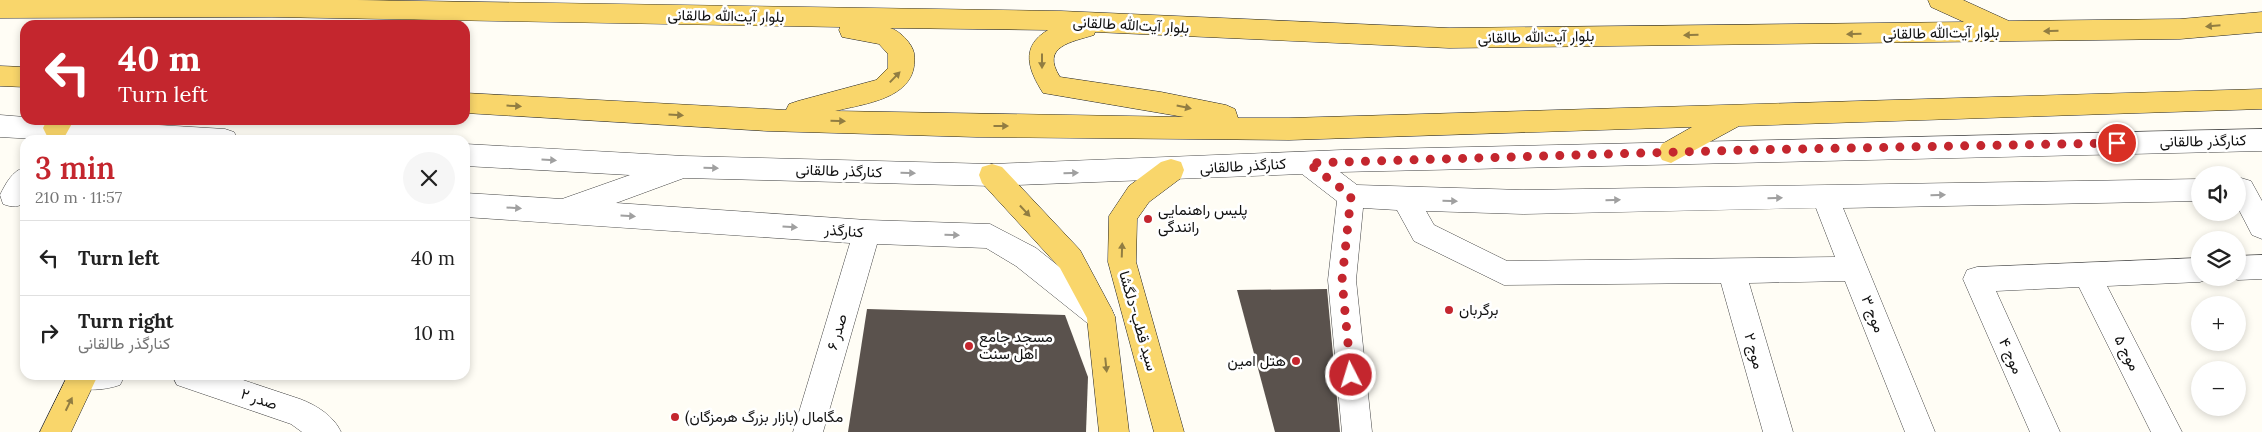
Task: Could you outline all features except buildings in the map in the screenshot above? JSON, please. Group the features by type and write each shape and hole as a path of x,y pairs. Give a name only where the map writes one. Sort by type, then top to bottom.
{"main road":[{"path":"248,0 272,8"},
{"path":"1900,33 1934,0"},
{"path":"1940,0 2008,32"},
{"name":"بلوار آیت‌الله طالقانی","path":"0,9 272,8 1061,21 1449,38 2180,29 2262,22"},
{"path":"767,120 884,88 901,72 901,51 886,36 782,16"},
{"path":"1107,24 1072,29 1055,36 1043,47 1040,63 1044,76 1052,86 1161,102 1289,129"},
{"path":"0,76 20,77"},
{"path":"470,103 767,120 976,126 1289,129 2262,100"},
{"path":"1671,152 1731,117"},
{"name":"سید قطب-دلگشا","path":"1169,432 1122,262 1123,216 1139,194 1172,170"},
{"path":"992,175 1070,258 1101,317 1114,432"},
{"path":"55,432 89,380"}],"street":[{"path":"0,126 148,135"},
{"name":"کنارگذر طالقانی","path":"470,155 684,167 992,175 1671,152 2262,140"},
{"path":"1308,163 1351,196 1405,199 1523,202 2191,190"},
{"name":"کنارگذر","path":"562,211 684,167"},
{"path":"2247,189 2262,228"},
{"path":"1351,196 1342,280 1356,432"},
{"name":"موج ۳","path":"1825,197 1920,432"},
{"path":"1405,199 1424,234 1504,273 1854,269"},
{"name":"کنارگذر","path":"470,205 867,232 990,236 1026,257 1101,317"},
{"name":"صدر ۶","path":"808,432 867,232"},
{"path":"2246,268 2262,267"},
{"name":"موج ۲","path":"1730,270 1778,432"},
{"path":"2087,275 2191,270"},
{"name":"موج ۴","path":"2045,432 1977,280 2087,275"},
{"name":"موج ۵","path":"2087,275 2167,432"},
{"name":"صدر ۲","path":"202,380 300,413 326,432"}],"place":[{"name":"پلیس راهنمایی رانندگی","path":"1148,219"},
{"name":"برگربان","path":"1449,310"},
{"name":"مسجد جامع اهل سنت","path":"969,346"},
{"name":"هتل امین","path":"1296,361"},
{"name":"مگامال (بازار بزرگ هرمزگان)","path":"675,417"}],"route":[{"path":"1351,375 1342,280 1351,196 1308,163 1746,150 2117,143"}]}
